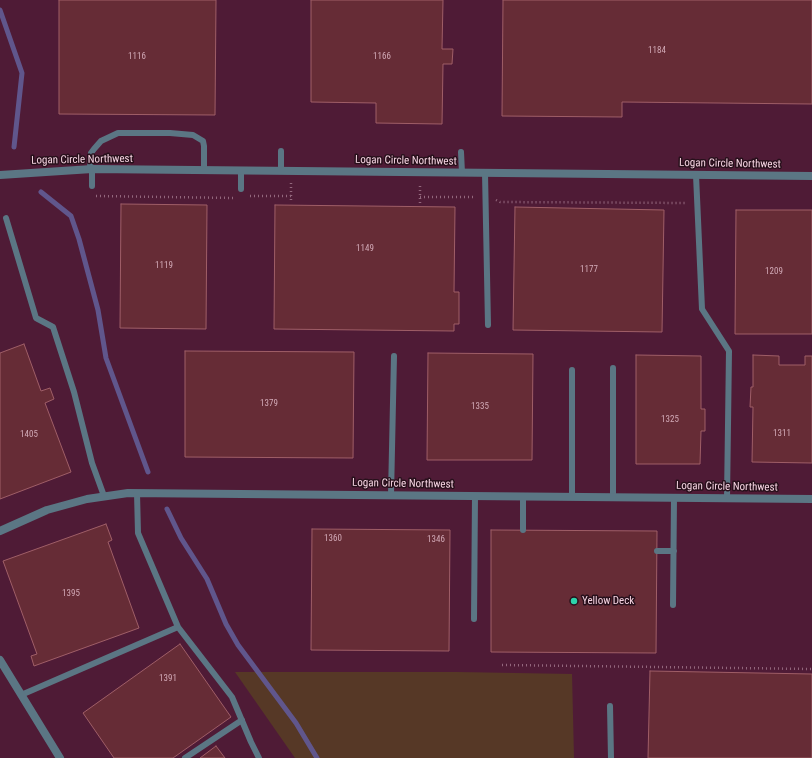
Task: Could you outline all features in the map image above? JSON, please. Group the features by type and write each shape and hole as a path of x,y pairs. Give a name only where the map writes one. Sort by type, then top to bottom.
{"street":[{"name":"Logan Circle Northwest","path":"0,174 91,169 812,176"},
{"name":"Logan Circle Northwest","path":"0,531 47,510 87,499 137,493 812,499"},
{"path":"0,660 60,758"}],"lane":[{"path":"92,186 91,153 101,141 118,133 170,133 193,135 203,142 204,170"},
{"path":"281,151 281,171"},
{"path":"461,152 462,173"},
{"path":"241,171 241,189"},
{"path":"485,173 488,325"},
{"path":"696,175 702,310 729,351 728,498"},
{"path":"6,218 36,318 53,327 74,392 92,463 104,496"},
{"path":"391,495 394,356"},
{"path":"613,368 613,497"},
{"path":"572,370 572,497"},
{"path":"137,493 138,533 178,627 232,697 250,742 259,758"},
{"path":"474,619 475,496"},
{"path":"523,496 523,530"},
{"path":"673,605 674,498"},
{"path":"657,551 674,551"},
{"path":"21,695 178,627"},
{"path":"610,706 611,758"},
{"path":"185,758 242,720"}],"path":[{"path":"291,182 291,201"},
{"path":"420,183 420,203"},
{"path":"92,196 241,198"},
{"path":"248,196 291,196"},
{"path":"420,198 486,198"},
{"path":"500,202 697,203"},
{"path":"502,665 812,669"}],"shaded area":[{"path":"235,672 457,672 572,674 574,758 295,758"}],"building":[{"path":"59,0 216,0 215,115 59,114"},
{"path":"311,0 443,0 442,49 453,49 452,64 443,64 442,124 376,123 376,103 311,102"},
{"path":"503,0 812,0 812,104 622,102 622,117 502,116"},
{"path":"121,204 207,205 206,329 120,328"},
{"path":"275,205 455,207 454,292 459,292 459,324 454,324 454,331 274,329"},
{"path":"515,207 664,210 662,332 513,330"},
{"path":"736,210 812,210 812,334 735,334"},
{"path":"24,344 41,391 50,388 54,399 45,403 71,472 0,499 0,353"},
{"path":"185,351 354,352 353,458 185,457"},
{"path":"428,353 533,354 532,460 427,460"},
{"path":"636,355 701,356 701,409 705,409 705,431 701,431 700,464 636,464"},
{"path":"753,355 779,356 779,365 805,365 805,356 812,356 812,463 752,462 753,407 750,407 751,387 753,387"},
{"path":"106,524 112,540 108,542 139,628 34,666 31,656 37,654 3,561"},
{"path":"312,529 450,530 449,651 311,650"},
{"name":"Yellow Deck","path":"491,530 657,531 656,653 491,652"},
{"path":"180,644 231,717 173,758 114,758 83,713"},
{"path":"650,671 812,674 812,758 648,758"},
{"path":"216,746 225,758 200,758"}],"waterway":[{"path":"0,10 22,73 14,147"},
{"path":"41,192 71,216 79,239 98,310 106,358 148,472"},
{"path":"167,509 181,538 207,579 226,624 238,645 296,723 317,758"}],"place":[{"name":"Yellow Deck","path":"574,601"}]}
